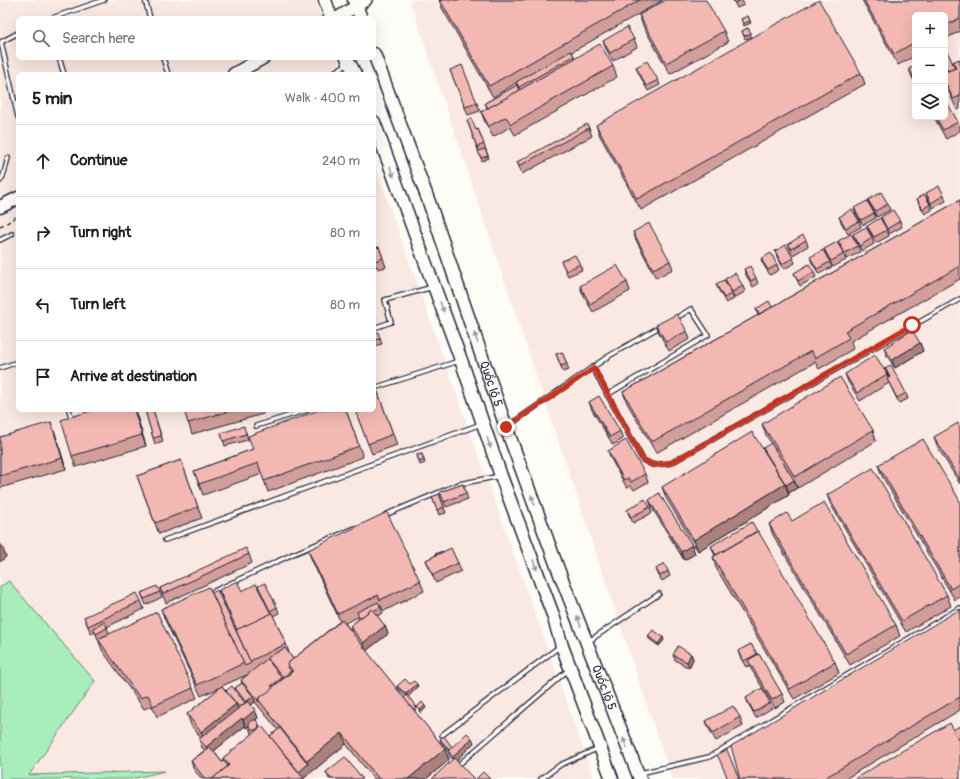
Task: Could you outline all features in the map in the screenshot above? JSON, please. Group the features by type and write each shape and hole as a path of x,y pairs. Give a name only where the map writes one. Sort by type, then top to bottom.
{"main road":[{"path":"325,0 330,16"},
{"path":"340,16 359,2 361,16"},
{"name":"Quốc lộ 5","path":"376,59 429,202 506,427 586,643 639,776"},
{"path":"238,72 259,60"},
{"name":"Quốc lộ 5","path":"376,128 461,360 501,476 553,615 562,646 612,779"},
{"path":"0,207 16,199"}],"lane":[{"path":"58,16 104,0"},
{"path":"145,0 149,16"},
{"path":"16,35 1,42 16,108"},
{"path":"60,60 63,72"},
{"path":"164,60 167,72"},
{"path":"335,72 351,65"},
{"path":"0,181 3,179 4,176 2,171 8,158"},
{"path":"0,240 12,234"},
{"path":"376,327 391,322 385,300 434,287"},
{"path":"594,368 643,460 652,465 671,463 960,299"},
{"path":"607,394 708,335 691,309 671,321"},
{"path":"506,427 594,368 609,356 664,325"},
{"path":"376,387 461,360"},
{"path":"0,368 16,363"},
{"path":"70,412 72,420 79,418"},
{"path":"256,426 301,412"},
{"path":"165,540 482,423"},
{"path":"380,517 459,484 501,476"},
{"path":"202,597 293,554 358,526"},
{"path":"586,643 659,594"},
{"path":"639,776 709,757 960,608"},
{"path":"442,735 562,646"},
{"path":"453,770 571,667"},
{"path":"541,779 560,766 600,748"}],"path":[{"path":"0,226 16,216"}],"shaded area":[{"path":"0,0 316,0 321,16 16,16 16,60 338,60 341,72 16,72 16,412 376,412 376,169 594,779 0,779"},
{"path":"410,0 960,0 960,779 672,779"}],"green space":[{"path":"9,581 95,681 29,775 165,771 131,779 0,779 0,587"}],"building":[{"path":"440,0 640,0 489,86"},
{"path":"666,0 706,0 724,31 666,63 639,15"},
{"path":"734,0 741,0 735,3"},
{"path":"819,0 861,73 637,199 596,125"},
{"path":"864,0 960,0 960,18 948,24 948,12 912,12 912,44 894,54"},
{"path":"748,16 750,21 743,24 741,19"},
{"path":"627,27 634,39 610,53 603,41"},
{"path":"748,28 751,34 744,36 742,31"},
{"path":"600,44 613,66 511,124 506,117 489,126 481,112"},
{"path":"571,51 574,56 519,87 516,82"},
{"path":"948,53 955,68 948,71"},
{"path":"960,59 960,96 953,99 948,88 948,71 956,68 953,62"},
{"path":"647,61 658,80 646,86 636,67"},
{"path":"462,65 477,103 465,107 450,70"},
{"path":"912,67 912,74 909,69"},
{"path":"517,85 520,90 488,108 485,103"},
{"path":"948,104 958,122 943,130 938,120 948,120"},
{"path":"471,118 476,130 478,129 484,144 477,147 467,120"},
{"path":"587,124 589,128 519,166 517,162"},
{"path":"485,149 488,156 481,158 478,151"},
{"path":"939,186 944,195 931,203 926,193"},
{"path":"881,192 888,204 875,211 868,200"},
{"path":"924,194 930,204 923,209 917,199"},
{"path":"960,200 960,266 845,331 849,338 815,358 811,351 652,442 623,392"},
{"path":"867,201 874,213 861,220 854,208"},
{"path":"852,209 859,221 846,228 839,217"},
{"path":"893,210 900,221 887,229 881,217"},
{"path":"880,218 887,230 874,237 867,226"},
{"path":"649,223 670,261 653,269 633,232"},
{"path":"866,227 872,238 860,246 853,234"},
{"path":"851,234 858,246 845,253 838,241"},
{"path":"803,235 806,240 791,249 788,244"},
{"path":"837,242 844,254 831,261 824,249"},
{"path":"786,245 793,258 782,264 775,251"},
{"path":"379,247 383,258 376,261 376,248"},
{"path":"823,250 830,262 817,269 810,257"},
{"path":"771,253 777,265 768,270 761,259"},
{"path":"575,255 580,264 566,271 561,261"},
{"path":"809,264 814,272 798,281 794,273"},
{"path":"617,265 627,282 590,304 580,286"},
{"path":"750,266 756,278 751,281 744,269"},
{"path":"735,273 743,286 732,292 725,279"},
{"path":"724,280 732,293 724,298 716,284"},
{"path":"769,301 772,307 759,314 756,309"},
{"path":"677,314 687,331 666,342 656,325"},
{"path":"912,330 920,343 892,360 884,348"},
{"path":"376,332 378,332 380,339 376,340"},
{"path":"562,352 567,364 561,366 556,354"},
{"path":"875,355 887,374 857,393 845,374"},
{"path":"891,365 906,393 897,398 887,379 890,377 885,368"},
{"path":"840,377 873,430 795,477 762,424"},
{"path":"376,390 393,434 368,444 356,412 376,412"},
{"path":"599,396 620,431 610,437 589,402"},
{"path":"87,412 135,412 142,435 72,456 61,420"},
{"path":"146,412 154,412 161,436 153,438"},
{"path":"185,412 226,412 188,423"},
{"path":"314,412 347,412 359,446 264,481 258,463 199,484 194,471 253,449 248,436"},
{"path":"51,422 62,458 0,476 0,437"},
{"path":"958,423 960,427 960,480 934,437"},
{"path":"244,426 246,434 223,441 221,433"},
{"path":"752,432 785,484 694,540 662,487"},
{"path":"923,439 960,501 960,583 951,589 878,465"},
{"path":"626,440 645,474 631,482 628,478 624,480 608,451"},
{"path":"771,443 794,480 786,485 763,448"},
{"path":"422,454 424,460 419,462 417,455"},
{"path":"181,460 198,507 155,523 137,476"},
{"path":"873,468 947,595 902,621 827,495"},
{"path":"463,484 466,493 444,502 440,492"},
{"path":"659,493 692,545 681,552 649,500"},
{"path":"439,494 444,507 437,510 432,497"},
{"path":"645,499 650,507 631,517 627,510"},
{"path":"824,502 896,625 846,654 769,524 787,513 792,521"},
{"path":"387,512 420,581 380,600 378,595 338,614 308,550"},
{"path":"752,522 757,531 716,555 711,546"},
{"path":"758,531 835,662 790,689 713,557"},
{"path":"246,548 249,554 163,594 160,588"},
{"path":"451,548 458,563 433,575 426,560"},
{"path":"664,563 668,571 660,576 656,569"},
{"path":"237,581 242,591 256,584 271,614 237,630 219,590"},
{"path":"265,583 277,607 270,611 258,586"},
{"path":"157,586 160,592 144,599 141,593"},
{"path":"209,587 244,663 197,685 161,609"},
{"path":"217,590 251,663 245,666 212,593"},
{"path":"137,593 141,601 88,626 84,617"},
{"path":"378,602 381,607 373,611 372,609 363,616 359,617 357,612"},
{"path":"372,609 385,626 363,643 350,626"},
{"path":"960,609 960,697 823,779 740,779 731,746"},
{"path":"157,612 193,688 153,706 148,695 140,698 98,639"},
{"path":"272,613 286,644 250,661 236,630"},
{"path":"342,620 445,749 408,779 379,779 342,733 307,761 258,699 293,671 287,664"},
{"path":"105,622 107,628 96,634 93,628"},
{"path":"653,630 663,637 658,644 648,636"},
{"path":"751,644 757,654 744,661 738,651"},
{"path":"678,646 691,654 687,662 673,655"},
{"path":"285,648 293,659 287,664 291,671 283,677 267,658"},
{"path":"759,654 782,694 772,700 748,660"},
{"path":"267,659 282,678 271,686 273,688 258,699 259,702 241,680"},
{"path":"405,679 410,684 414,681 417,684 406,694 397,686"},
{"path":"242,683 253,696 246,702 235,688"},
{"path":"222,686 236,704 201,732 187,714"},
{"path":"232,686 245,703 239,707 226,691"},
{"path":"762,688 770,703 754,712 746,698"},
{"path":"407,695 416,706 413,709 404,698"},
{"path":"248,701 255,710 243,720 242,718 206,747 199,739"},
{"path":"422,702 425,706 420,710 417,707"},
{"path":"733,706 740,717 713,733 706,721"},
{"path":"252,720 256,720 258,721 258,729 252,730 249,727 249,723"},
{"path":"950,723 960,741 960,779 854,779"},
{"path":"262,726 304,779 212,779 229,765 223,758"},
{"path":"960,726 960,741 953,730"},
{"path":"280,728 308,764 299,772 270,736"},
{"path":"467,733 472,738 453,757 448,751"},
{"path":"444,736 452,747 449,750 440,739"},
{"path":"210,747 222,762 224,761 228,766 212,779 205,779 191,761"},
{"path":"727,750 739,779 728,779 717,754"},
{"path":"345,757 362,778 361,779 331,779 326,772"},
{"path":"454,758 474,779 432,779"},
{"path":"483,772 490,779 476,779"}],"route":[{"path":"506,427 594,368 643,460 652,465 671,463 912,325"}]}
